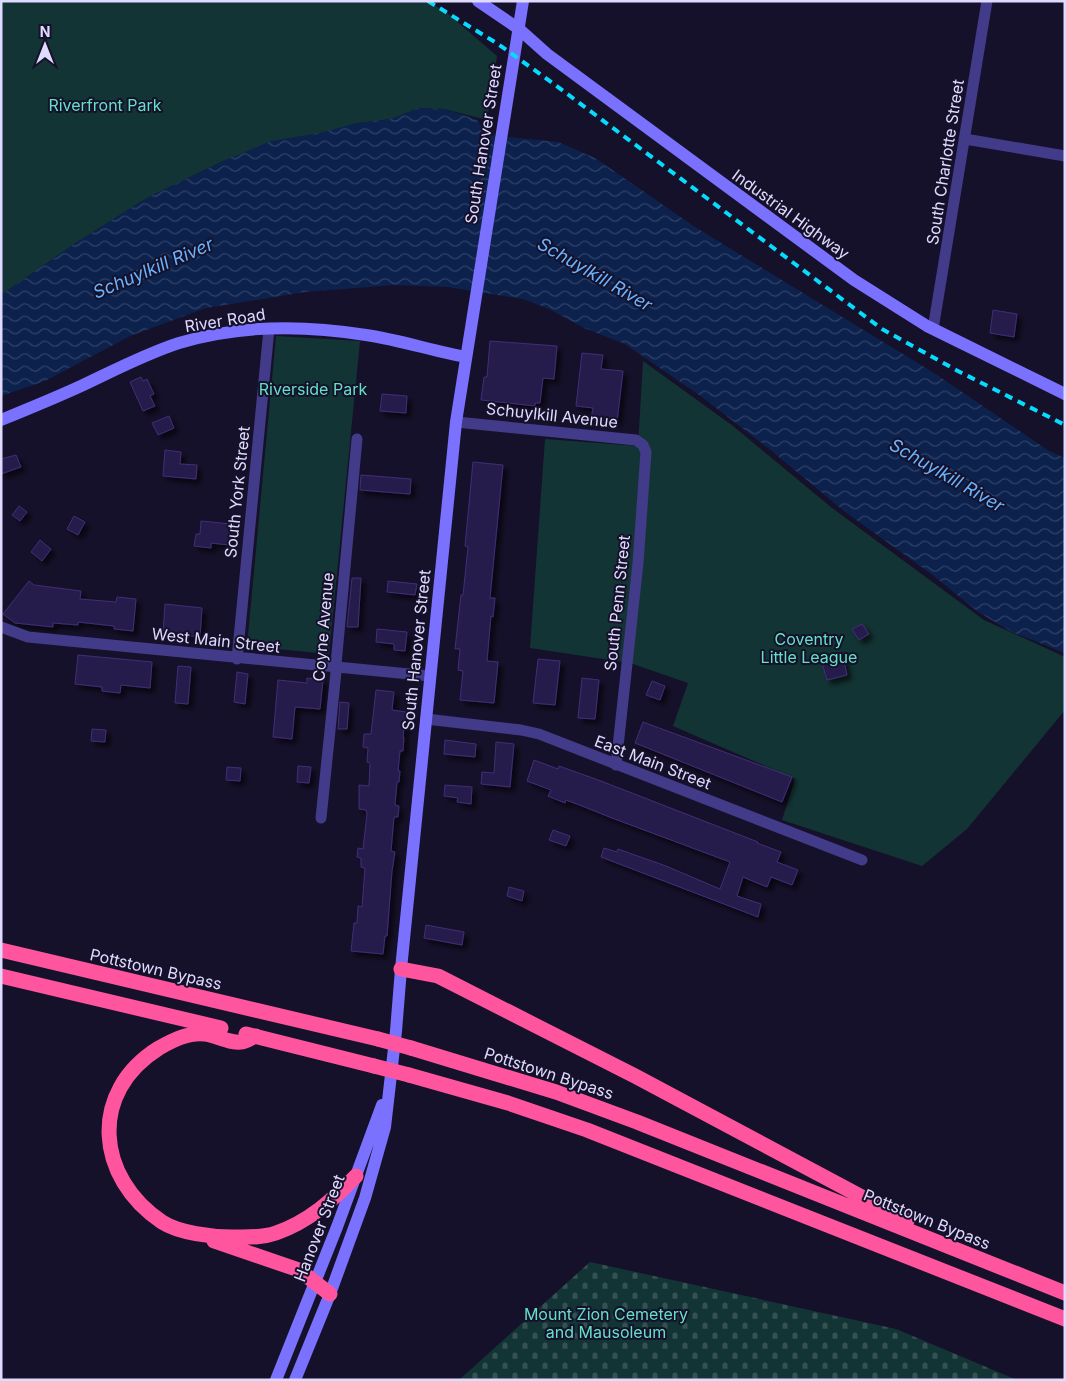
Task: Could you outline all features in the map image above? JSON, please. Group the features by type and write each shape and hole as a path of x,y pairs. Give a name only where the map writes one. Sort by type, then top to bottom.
{"highway":[{"name":"Pottstown Bypass","path":"1,950 378,1039 565,1095 1065,1293"},
{"path":"401,969 438,976 626,1072 917,1226 935,1241"},
{"path":"1,976 256,1036 409,1075 508,1103 587,1130 1065,1319"},
{"path":"256,1036 240,1042 206,1034 187,1035 144,1058 124,1082 114,1100 110,1120 109,1142 117,1172 138,1202 173,1228 299,1270 330,1294"},
{"path":"173,1228 216,1237 254,1237 271,1234 286,1229 308,1217 329,1202 356,1176"}],"main road":[{"name":"Industrial Highway","path":"478,1 519,29 547,54 846,274 933,329 1065,394"},
{"name":"South Hanover Street","path":"401,969 456,422 523,1"},
{"name":"River Road","path":"1,420 55,398 144,356 207,336 240,331 269,328 329,330 367,335 466,357"},
{"name":"Hanover Street","path":"295,1380 330,1294 365,1198 385,1127 401,969"},
{"name":"Hanover Street","path":"276,1380 389,1086"}],"street":[{"name":"South Charlotte Street","path":"933,329 987,1"},
{"path":"965,138 1065,156"},
{"name":"South York Street","path":"237,658 269,328"},
{"name":"Schuylkill Avenue","path":"456,422 636,440 643,445"},
{"name":"Coyne Avenue","path":"321,818 357,438"},
{"name":"South Penn Street","path":"616,765 638,563 646,452 643,445"},
{"name":"West Main Street","path":"1,627 28,637 430,676"},
{"name":"East Main Street","path":"426,719 521,730 539,734 862,860"}],"green space":[{"name":"Riverfront Park","path":"1,1 427,1 446,12 497,56 487,120 444,109 418,108 392,119 358,123 223,161 147,198 74,244 1,295"},
{"name":"Riverside Park","path":"276,336 360,341 329,654 247,646"},
{"name":"Coventry Little League","path":"643,361 733,426 832,508 984,620 1065,657 1065,710 967,829 922,866 782,820 795,779 673,726 688,683 630,663 530,648 545,439 638,446"},
{"name":"Mount Zion Cemetery and Mausoleum","path":"590,1262 896,1329 1017,1380 459,1380"}],"water":[{"name":"Schuylkill River","path":"418,108 444,109 476,119 489,135 558,142 595,158 695,227 934,373 1049,451 1065,458 1065,653 1012,632 978,612 934,576 844,511 773,452 702,397 625,344 584,328 549,309 523,299 448,287 394,285 305,292 206,308 130,336 45,381 1,396 1,295 74,244 147,198 223,161 271,141 319,133 358,123 392,119"}],"building":[{"path":"993,310 1017,314 1014,337 990,333"},
{"path":"490,341 557,346 554,379 543,378 540,403 535,403 535,406 481,400 484,377 487,377"},
{"path":"582,353 603,355 601,369 623,371 617,422 591,419 593,408 576,406"},
{"path":"141,377 143,381 147,379 154,394 150,396 155,406 143,411 130,382"},
{"path":"382,394 407,396 406,413 380,411"},
{"path":"169,416 174,428 158,435 152,423"},
{"path":"165,450 181,452 180,464 197,465 196,479 163,476"},
{"path":"16,455 21,467 1,474 1,459"},
{"path":"473,462 503,465 490,598 495,598 493,617 491,616 487,661 498,662 494,703 460,700 463,671 458,670 460,649 455,649 468,547 465,546"},
{"path":"361,475 411,479 410,494 360,490"},
{"path":"19,506 27,512 20,521 12,515"},
{"path":"74,516 85,522 78,535 67,529"},
{"path":"201,521 231,524 229,545 211,543 211,548 194,546 196,534 200,534"},
{"path":"40,540 51,549 42,561 31,552"},
{"path":"352,578 361,578 358,627 347,627"},
{"path":"29,581 34,585 81,591 80,599 116,602 117,597 136,599 133,631 114,629 114,626 78,622 78,625 53,623 53,627 15,623 3,614"},
{"path":"388,581 417,584 415,595 387,592"},
{"path":"165,604 202,608 200,637 163,633"},
{"path":"862,624 869,634 859,640 852,629"},
{"path":"377,629 407,632 405,651 394,650 394,644 376,642"},
{"path":"78,655 152,662 150,688 121,685 120,693 102,691 102,687 75,684"},
{"path":"843,657 847,675 827,680 822,663"},
{"path":"538,659 560,661 555,705 533,703"},
{"path":"178,666 191,667 188,704 175,703"},
{"path":"237,672 248,674 245,704 234,702"},
{"path":"307,678 323,680 320,709 295,707 292,739 273,737 278,680 307,683"},
{"path":"582,678 599,680 595,719 578,718"},
{"path":"652,681 665,686 660,700 646,695"},
{"path":"376,690 394,692 392,710 406,712 403,751 400,751 398,771 400,771 395,805 399,806 398,817 394,817 391,851 395,852 387,936 385,936 383,954 351,951 354,923 357,923 358,906 362,907 365,868 361,867 361,858 357,857 358,848 363,849 367,814 366,810 359,809 359,785 369,786 370,763 367,762 368,748 363,747 364,734 371,734"},
{"path":"340,702 349,703 347,729 338,729"},
{"path":"643,722 792,777 782,802 635,743"},
{"path":"92,729 106,730 105,742 91,741"},
{"path":"445,740 476,744 475,757 444,754"},
{"path":"496,742 514,744 510,787 481,784 482,772 494,773"},
{"path":"534,760 558,769 559,766 601,781 781,852 777,862 798,870 792,885 771,877 767,887 743,877 737,896 761,904 758,917 601,857 604,848 617,852 618,849 666,866 720,889 730,862 566,800 565,803 548,796 551,790 527,781"},
{"path":"298,766 311,767 309,783 297,782"},
{"path":"227,767 241,768 240,781 226,780"},
{"path":"445,785 472,787 471,804 457,802 458,798 444,796"},
{"path":"553,830 570,836 566,846 549,840"},
{"path":"509,887 524,891 522,901 507,896"},
{"path":"426,925 464,932 462,945 424,938"}],"railway":[{"path":"428,1 498,44 554,84 882,329 956,370 1065,425"}]}
